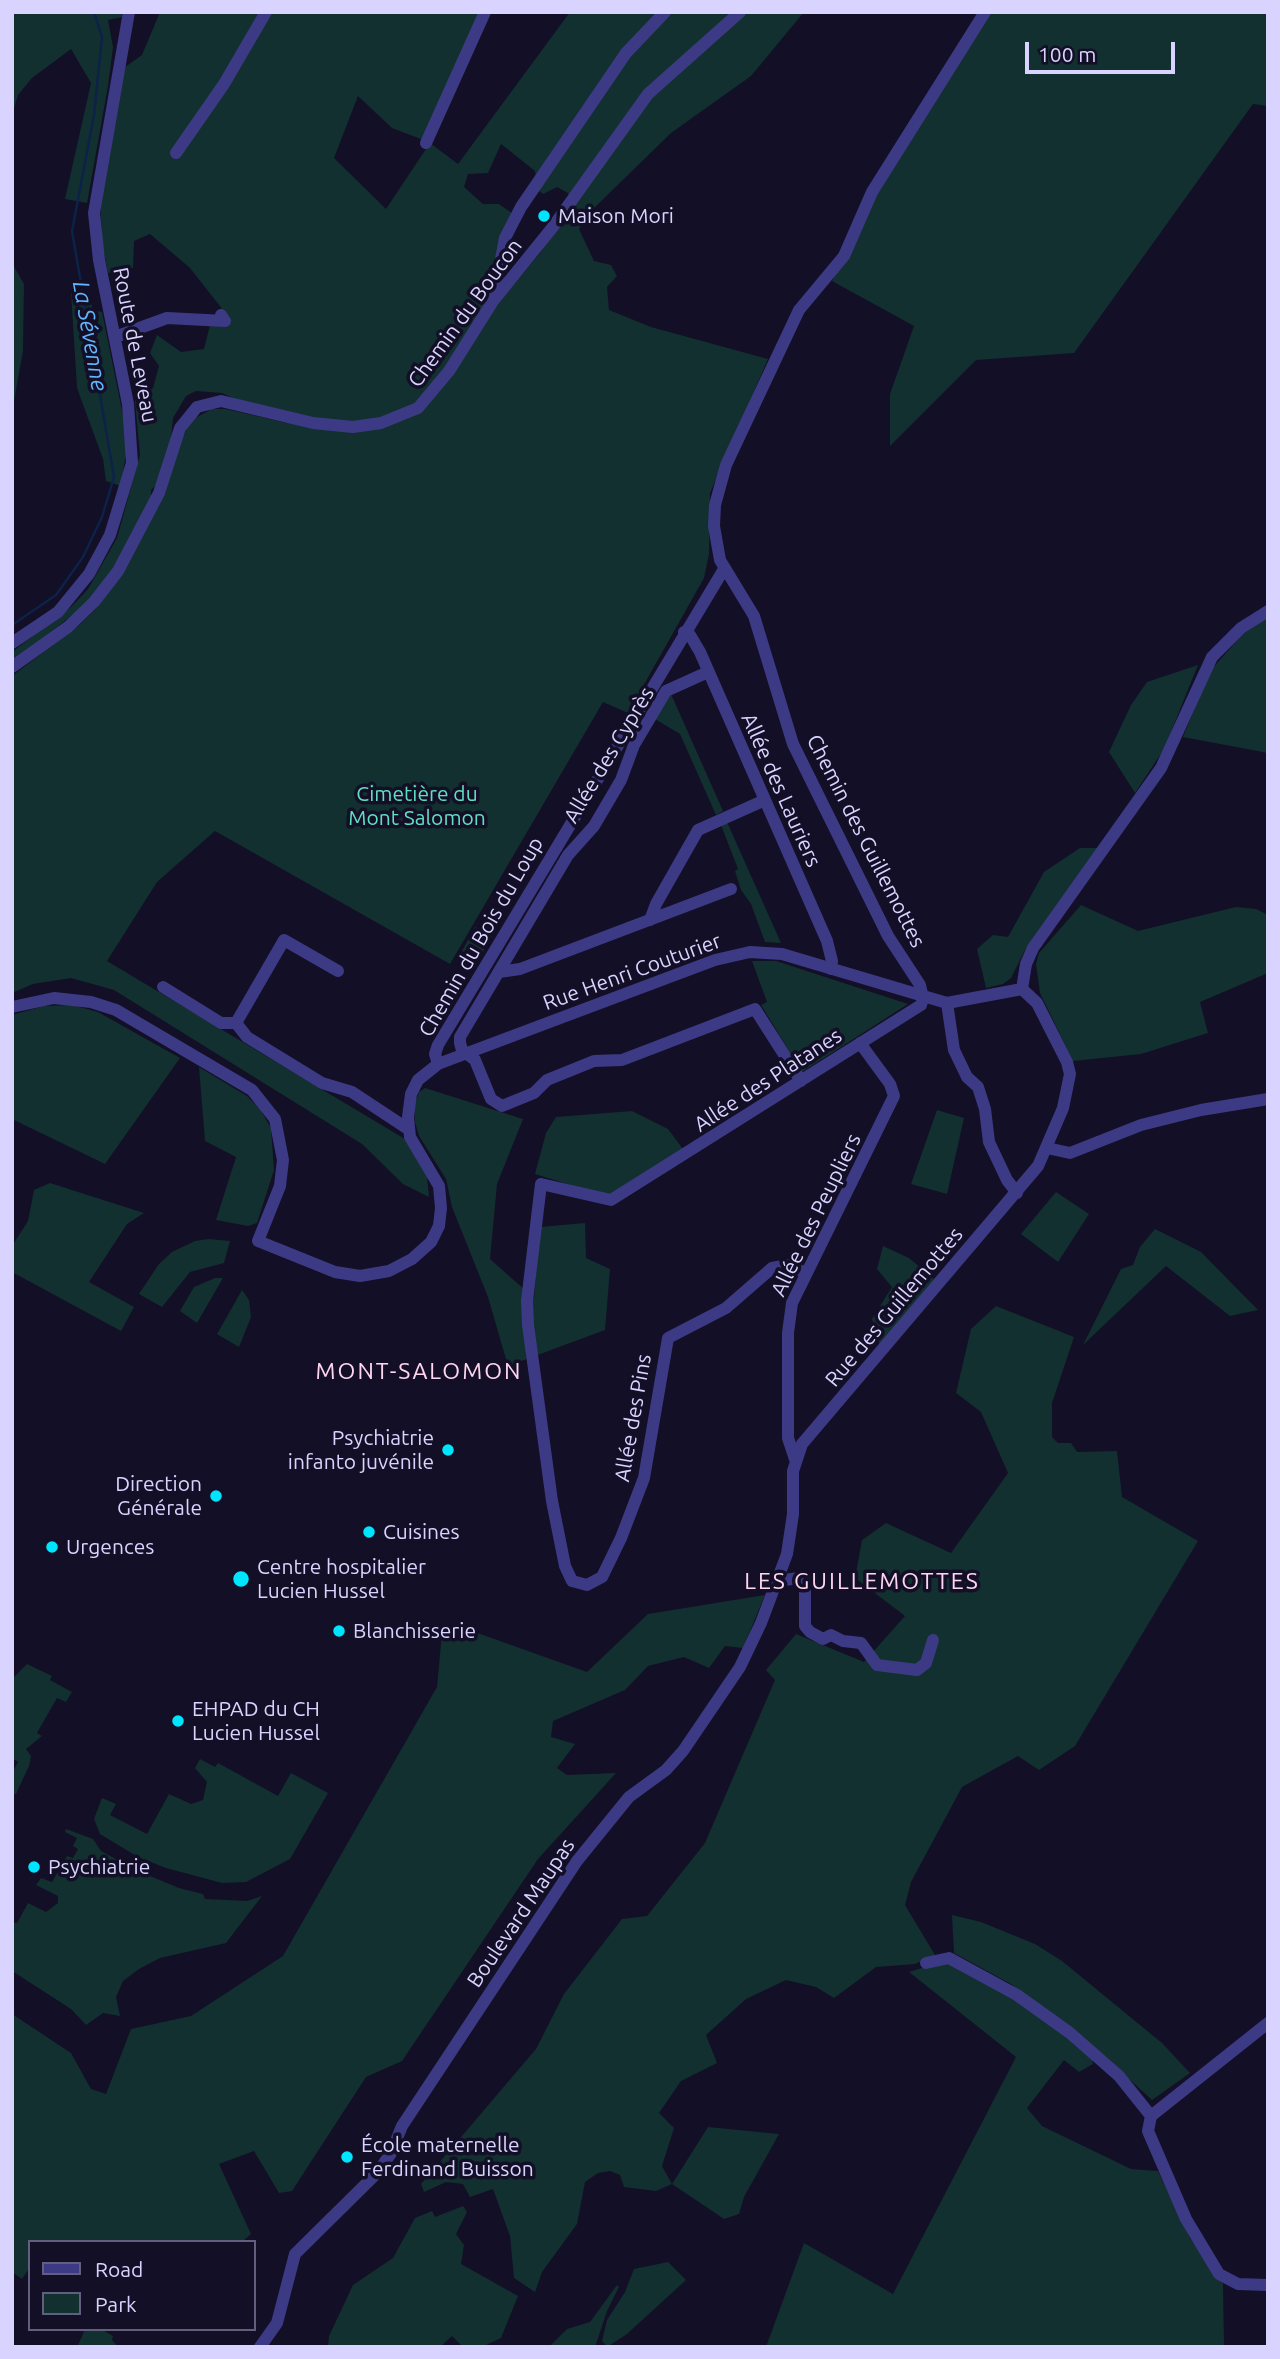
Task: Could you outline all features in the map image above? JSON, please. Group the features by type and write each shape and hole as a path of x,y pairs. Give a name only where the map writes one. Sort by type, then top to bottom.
{"street":[{"name":"Route de Leveau","path":"12,643 58,612 80,588 101,555 122,504 132,463 133,447 115,337 95,237 94,200 129,12"},
{"path":"176,152 224,84 266,12"},
{"path":"426,144 485,12"},
{"path":"493,302 505,238 521,207 626,53 665,12"},
{"name":"Chemin du Boucon","path":"12,667 68,627 94,602 118,571 159,493 180,428 197,407 221,401 313,423 353,427 402,417 429,397 493,302 541,242 648,93 740,12"},
{"name":"Chemin des Guillemottes","path":"923,998 920,985 888,936 793,744 754,616 724,569 716,547 715,505 726,466 772,362 805,301 844,256 872,192 985,12"},
{"path":"115,337 167,318 225,321 221,315"},
{"name":"Chemin du Bois du Loup","path":"408,1129 409,1104 415,1085 423,1073 438,1065 435,1054 438,1045 724,569"},
{"path":"923,998 947,1003 1002,990 1022,989 1033,948 1161,768 1212,657 1241,628 1268,611"},
{"name":"Allée des Lauriers","path":"684,632 690,635 708,672 827,941 831,969"},
{"name":"Allée des Cyprès","path":"467,1054 462,1050 460,1037 568,855 594,825 621,780 634,745 666,691 708,672"},
{"path":"650,920 656,904 698,830 765,800"},
{"path":"499,972 520,969 731,889"},
{"path":"236,1023 284,940 338,971"},
{"name":"Rue Henri Couturier","path":"438,1065 732,954 765,951 923,998"},
{"path":"163,987 221,1023 236,1023"},
{"name":"Rue des Guillemottes","path":"795,1459 817,1426 1038,1167 1063,1108 1070,1074 1067,1062 1037,1003 1022,989"},
{"path":"12,1007 36,1000 71,998 116,1010 230,1074 261,1097 275,1119 284,1160 280,1186 258,1241 297,1259 350,1275 389,1271 412,1259 436,1235 442,1208 436,1179 408,1129 352,1092 322,1083 258,1044 247,1037 236,1023"},
{"name":"Allée des Platanes","path":"534,1368 527,1301 541,1184 611,1200 921,1005 923,998"},
{"path":"947,1003 954,1050 967,1077 978,1087 985,1109 989,1142 1007,1180 1017,1193"},
{"path":"467,1054 475,1060 491,1100 502,1106 534,1093 547,1080 594,1061 622,1060 755,1009 802,1081"},
{"name":"Allée des Peupliers","path":"795,1459 788,1438 789,1321 792,1303 892,1105 894,1096 890,1084 860,1043"},
{"path":"1047,1148 1070,1153 1141,1125 1201,1110 1268,1099"},
{"name":"Allée des Pins","path":"534,1368 552,1501 565,1566 572,1581 587,1585 602,1577 609,1567 640,1489 668,1338 726,1308 772,1268 788,1265 806,1273"},
{"path":"795,1459 790,1537 778,1581 805,1577 805,1626 823,1639 831,1635 843,1642 861,1643 877,1665 917,1670 926,1663 933,1640"},
{"name":"Boulevard Maupas","path":"260,2347 277,2323 295,2255 355,2197 391,2153 402,2126 577,1861 629,1797 666,1770 683,1751 740,1667 778,1581"},
{"path":"926,1964 949,1958 1017,1995 1070,2033 1119,2076 1149,2119 1148,2131 1154,2150 1186,2219 1219,2274 1238,2284 1268,2285"},
{"path":"1149,2119 1268,2023"}],"green space":[{"path":"12,12 123,12 122,17 108,20 113,47 87,203 65,199 91,83 71,49 32,78 18,95 12,115"},
{"name":"Cimetière du Mont Salomon","path":"160,12 475,12 481,15 426,141 392,128 358,96 334,158 386,209 430,143 458,164 570,12 804,12 751,76 671,133 591,211 579,229 594,261 611,265 617,276 607,287 609,310 651,327 768,359 710,493 709,554 704,578 628,713 603,702 450,964 215,831 157,882 107,961 405,1139 427,1177 429,1197 403,1184 362,1144 114,990 71,978 33,984 12,993 12,676 96,609 120,575 188,426 195,418 212,409 226,409 287,423 222,393 196,391 186,396 173,418 170,448 159,482 151,490 151,498 120,561 92,599 12,663 12,652 71,607 88,589 117,538 140,455 135,401 153,388 159,366 150,353 157,335 181,352 204,349 210,325 227,327 230,319 190,268 150,234 134,241 133,268 108,273 102,243 100,192 125,67 142,55","holes":["501,144 535,171 538,190 543,194 557,187 568,193 573,203 540,253 514,284 491,284 513,214 499,204 483,204 464,187 468,174 488,173"]},
{"path":"990,12 1268,12 1268,106 1253,104 1074,353 976,360 890,446 890,394 914,326 832,281 858,237 876,191"},
{"path":"12,263 24,284 23,351 12,412"},
{"path":"88,291 93,310 102,312 128,440 121,486 106,481 103,459 77,388 71,292"},
{"path":"1268,614 1268,753 1183,737 1210,671 1241,636"},
{"path":"1198,665 1164,749 1135,793 1109,752 1131,705 1147,682"},
{"path":"671,694 723,811 716,815 680,734 655,719"},
{"path":"727,822 781,943 765,942 751,904 741,890 735,871 738,869 721,825"},
{"path":"1080,848 1099,848 1024,952 1011,978 1003,984 986,988 977,949 993,935 1008,937 1044,872"},
{"path":"1081,905 1138,931 1236,907 1256,909 1268,915 1268,973 1200,1002 1208,1033 1141,1054 1073,1061 1040,993 1036,964 1039,953"},
{"path":"475,927 492,936 478,960 462,951"},
{"path":"752,961 776,961 908,1004 802,1072 761,1005 767,1002"},
{"path":"72,1005 98,1012 180,1058 105,1164 12,1119 12,1015 44,1006"},
{"path":"199,1067 247,1096 260,1109 271,1128 274,1170 257,1223 248,1226 216,1220 236,1157 205,1141"},
{"path":"425,1088 523,1119 497,1184 490,1259 534,1298 540,1227 585,1223 586,1258 610,1269 605,1330 508,1366 488,1297 452,1207 446,1179 419,1136 414,1107 419,1092"},
{"path":"937,1110 964,1118 947,1194 911,1184"},
{"path":"632,1111 668,1129 683,1149 609,1197 535,1174 546,1133 556,1117"},
{"path":"50,1183 144,1213 127,1224 89,1282 134,1307 121,1331 12,1272 12,1246 28,1221 34,1190"},
{"path":"1056,1192 1089,1214 1058,1262 1021,1234"},
{"path":"1155,1229 1201,1252 1258,1310 1230,1316 1166,1266 1083,1345 1121,1269 1133,1265 1140,1247"},
{"path":"195,1241 230,1241 224,1263 190,1272 162,1307 139,1294 159,1264 172,1252"},
{"path":"883,1246 909,1258 934,1279 880,1346 872,1319 892,1287 877,1269"},
{"path":"215,1278 223,1278 197,1323 180,1311 194,1287"},
{"path":"242,1290 249,1300 251,1317 239,1347 217,1334"},
{"path":"996,1306 1074,1337 1052,1403 1052,1437 1058,1443 1071,1443 1077,1452 1117,1451 1122,1497 1198,1541 1075,1746 1039,1770 1018,1756 962,1787 911,1882 905,1905 935,1955 915,1964 876,1967 834,1998 816,1987 786,1980 746,1999 706,2035 717,2063 681,2081 659,2113 674,2128 662,2166 672,2184 656,2191 624,2187 620,2175 610,2171 598,2173 585,2182 577,2224 542,2272 535,2292 514,2278 510,2236 493,2189 470,2197 463,2184 446,2182 424,2192 421,2184 536,2049 564,1994 622,1919 647,1916 705,1843 775,1680 766,1670 796,1634 864,1662 905,1616 855,1578 862,1540 886,1523 951,1553 1008,1473 981,1412 956,1393 971,1329"},
{"path":"765,1595 743,1648 725,1646 709,1668 684,1657 648,1666 625,1690 553,1721 551,1737 575,1744 557,1768 567,1775 616,1773 538,1859 402,2061 366,2077 292,2191 279,2193 254,2151 219,2164 251,2234 244,2240 28,2240 28,2270 22,2279 12,2272 12,2014 71,2053 91,2089 106,2094 131,2029 191,2016 283,1956 437,1687 442,1633 455,1625 587,1672 648,1614"},
{"path":"27,1664 52,1676 50,1680 72,1692 66,1702 57,1698 37,1733 42,1736 26,1749 31,1756 29,1766 16,1794 12,1794 12,1773 18,1762 12,1758 12,1679"},
{"path":"200,1759 215,1767 218,1763 278,1796 291,1773 328,1793 290,1859 246,1882 222,1883 166,1868 138,1857 100,1834 94,1819 102,1798 116,1804 110,1815 147,1834 169,1794 191,1804 203,1800 207,1782 195,1768"},
{"path":"66,1829 93,1839 101,1851 138,1871 179,1888 203,1894 205,1899 247,1901 262,1896 226,1943 160,1958 139,1969 123,1981 116,1997 120,2016 103,2013 86,2025 71,2009 12,1971 12,1922 17,1923 28,1903 46,1912 58,1903 58,1896 36,1885 41,1878 52,1882 67,1856 73,1858 78,1849 73,1846 77,1838 65,1832"},
{"path":"952,1915 981,1922 1035,1944 1062,1961 1162,2043 1190,2073 1152,2100 1117,2068 1011,1984 954,1953"},
{"path":"938,1963 948,1963 1005,1991 1091,2055 1093,2064 1079,2072 1064,2060 1027,2108 1042,2126 1131,2169 1158,2171 1190,2238 1223,2283 1224,2347 766,2347 804,2243 893,2294 1016,2057 909,1972"},
{"path":"708,2127 779,2134 744,2197 739,2214 724,2219 672,2184"},
{"path":"463,2206 467,2212 456,2234 464,2245 461,2264 518,2296 501,2338 482,2347 463,2347 452,2336 440,2347 328,2347 329,2336 353,2285 393,2258 415,2218 432,2211 435,2217"},
{"path":"668,2262 686,2280 627,2334 607,2347 602,2341 607,2320 625,2292 634,2269"},
{"path":"617,2285 619,2287 607,2311 595,2347 549,2347 567,2329 590,2322"},
{"path":"104,2331 113,2336 112,2340 118,2347 78,2345 84,2332"}],"waterway":[{"name":"La Sévenne","path":"12,625 56,595 83,557 102,517 114,477 72,231 94,115 102,37 94,12"}],"place":[{"name":"Maison Mori","path":"544,216"},
{"name":"Psychiatrie infanto juvénile","path":"448,1450"},
{"name":"Direction Générale","path":"216,1496"},
{"name":"Cuisines","path":"369,1532"},
{"name":"Urgences","path":"52,1547"},
{"name":"Centre hospitalier Lucien Hussel","path":"241,1579"},
{"name":"Blanchisserie","path":"339,1631"},
{"name":"EHPAD du CH Lucien Hussel","path":"178,1721"},
{"name":"Psychiatrie","path":"34,1867"},
{"name":"École maternelle Ferdinand Buisson","path":"347,2157"}],"district":[{"name":"MONT-SALOMON","path":"419,1371"},
{"name":"LES GUILLEMOTTES","path":"862,1581"}]}
